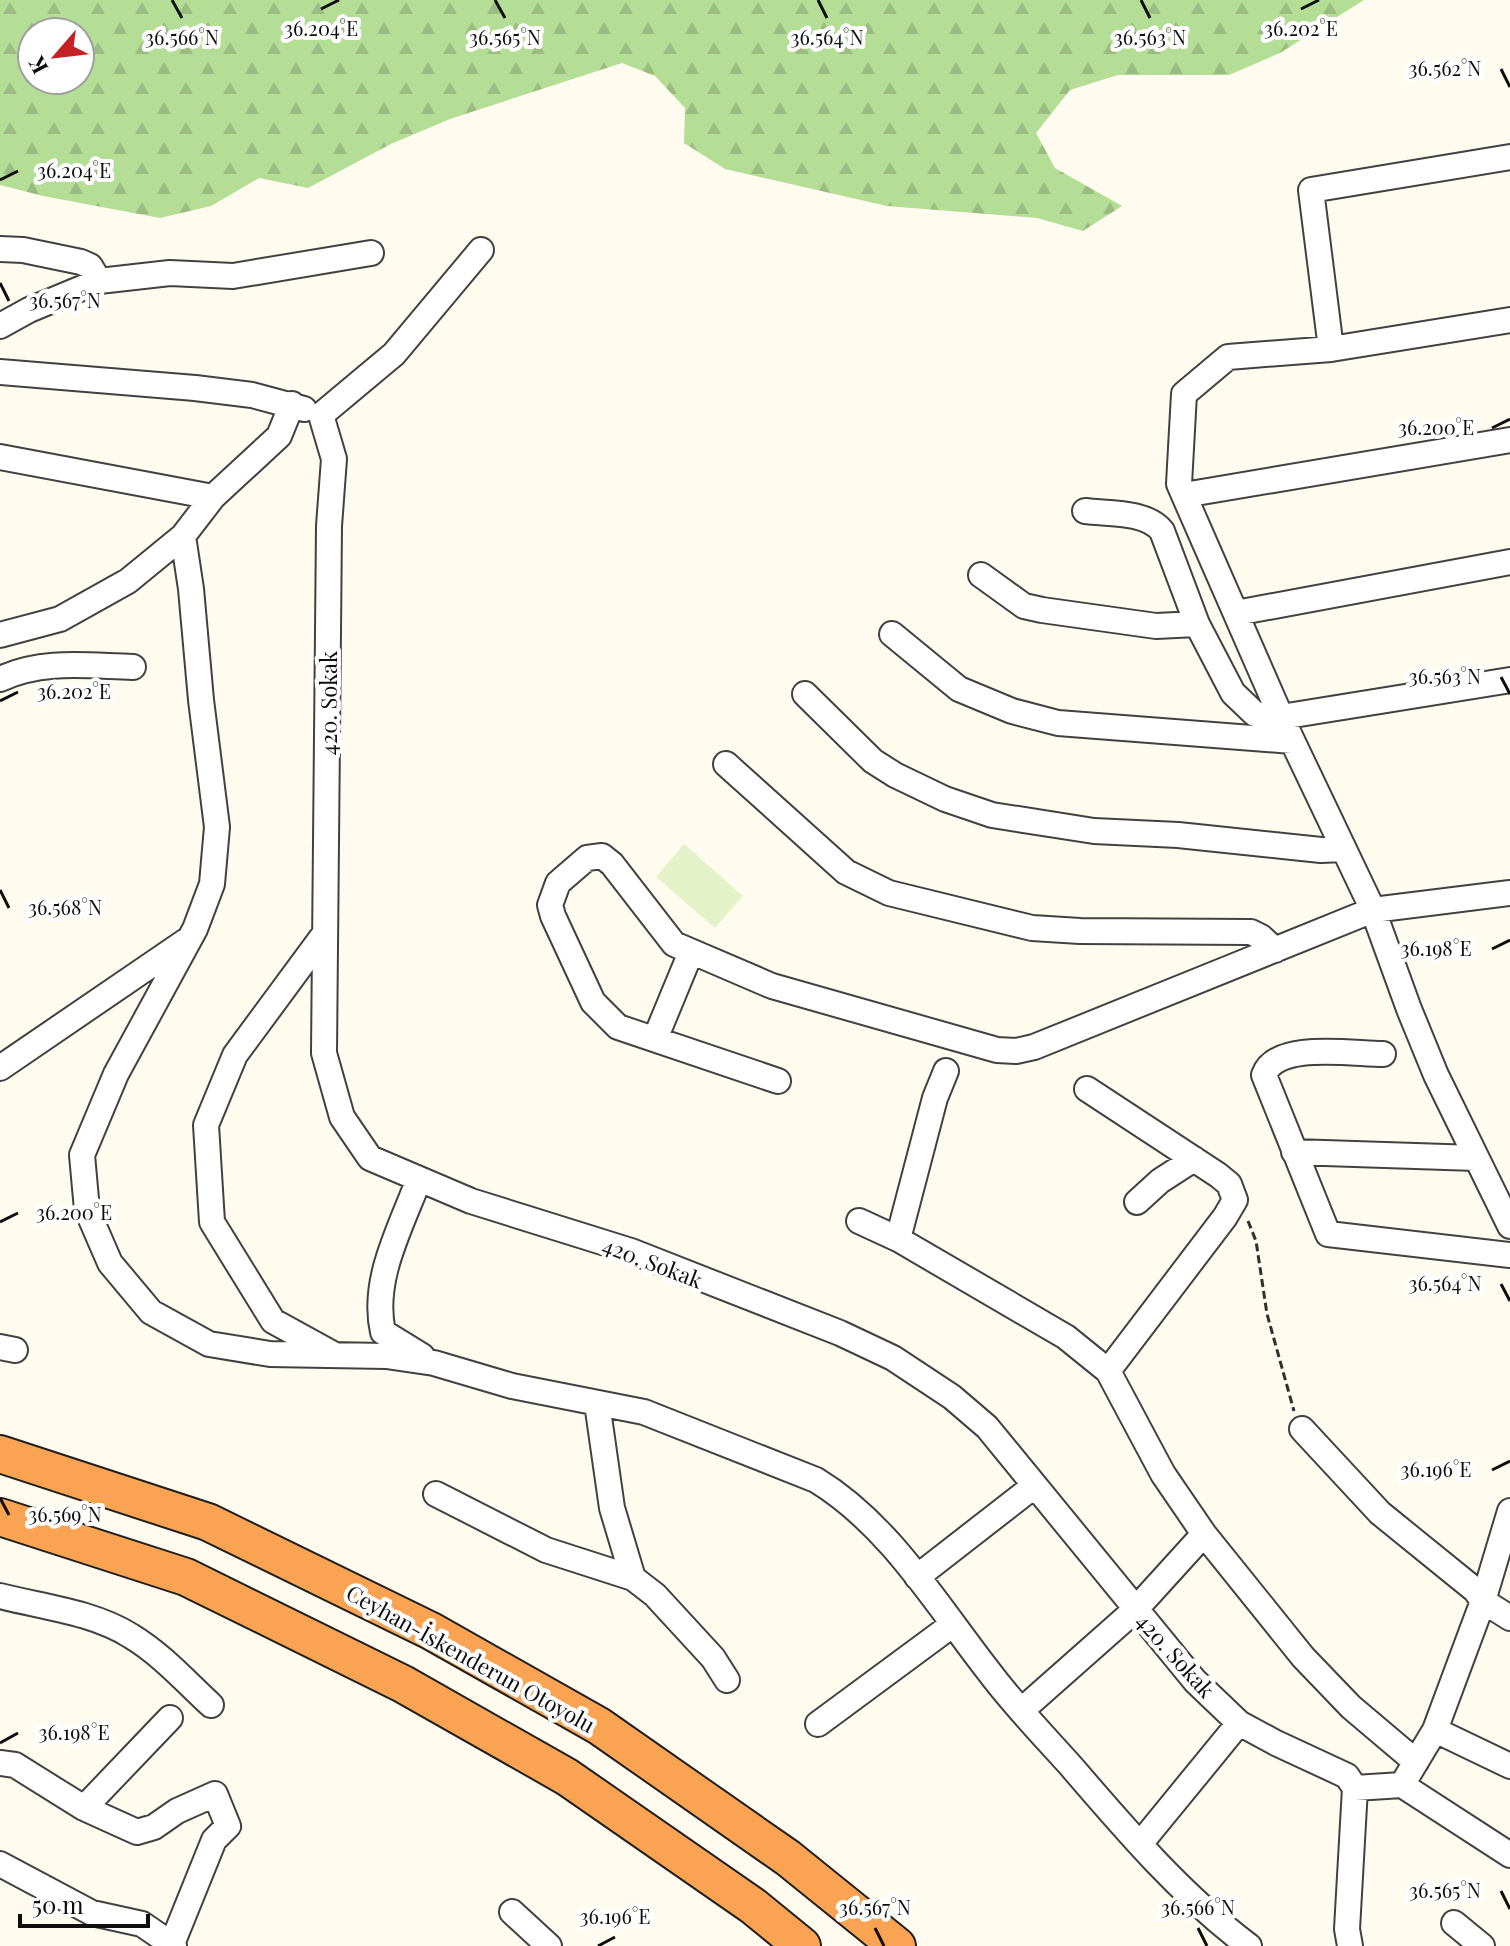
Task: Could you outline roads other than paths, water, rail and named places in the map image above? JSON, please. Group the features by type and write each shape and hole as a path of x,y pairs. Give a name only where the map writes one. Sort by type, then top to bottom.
{"highway":[{"name":"Ceyhan-İskenderun Otoyolu","path":"0,1454 208,1522 431,1631 599,1726 788,1858 897,1946"},
{"path":"0,1517 186,1577 403,1684 567,1777 753,1906 802,1946"}],"street":[{"path":"1331,349 1311,190 1510,157"},
{"path":"0,249 23,250 81,262 90,266 99,281"},
{"path":"0,372 252,395 292,404 321,415 394,354 481,250"},
{"path":"0,326 29,310 99,281 170,273 233,276 371,253"},
{"path":"1510,320 1331,349 1228,357 1184,394 1179,484 1281,717 1373,910 1414,1022 1510,1226"},
{"path":"0,635 60,619 128,581 183,536 213,497 279,436 292,404"},
{"name":"420. Sokak","path":"321,415 334,459 329,526 324,1053 342,1117 370,1158 471,1201 631,1251 840,1333 893,1358 952,1397 987,1427 1195,1681 1239,1723 1347,1776 1355,1788"},
{"path":"1184,495 1510,440"},
{"path":"0,457 213,497"},
{"path":"1085,511 1147,519 1158,526 1197,624 1238,700 1255,714 1281,717 1510,680"},
{"path":"183,536 217,827 212,884 190,938 116,1074 82,1155 87,1210 110,1263 151,1312 209,1344 270,1354 386,1356 434,1363 512,1386 644,1412 816,1480 838,1494 883,1538 1022,1710 1140,1844 1193,1897 1249,1946"},
{"path":"1236,613 1510,562"},
{"path":"981,575 1024,606 1156,626 1197,624"},
{"path":"892,634 959,689 1034,718 1058,723 1292,741"},
{"path":"0,679 15,672 59,663 133,667"},
{"path":"805,694 873,761 945,799 992,815 1094,831 1178,835 1321,850 1344,849"},
{"path":"726,764 846,872 889,893 1032,928 1251,932 1275,950"},
{"path":"778,1081 618,1027 593,1002 553,916 550,905 558,883 587,858 602,856 612,864 674,944 772,986 997,1050 1016,1051 1034,1047 1373,910 1510,893"},
{"path":"325,933 235,1055 206,1125 212,1222 273,1321 337,1355"},
{"path":"0,1068 190,938"},
{"path":"655,1039 691,952"},
{"path":"1383,1054 1290,1053 1269,1065 1264,1081 1328,1234 1510,1255"},
{"path":"898,1239 935,1098 946,1071"},
{"path":"1087,1089 1229,1184 1235,1200 1108,1371"},
{"path":"1294,1152 1476,1158"},
{"path":"1137,1202 1160,1181 1194,1159"},
{"path":"419,1179 382,1278 379,1318 383,1332 434,1363"},
{"path":"859,1221 898,1239 1066,1337 1108,1371 1163,1474 1204,1534 1303,1657 1351,1707 1416,1762"},
{"path":"597,1403 612,1508 633,1578"},
{"path":"1302,1429 1380,1513 1475,1590 1483,1601 1510,1618"},
{"path":"917,1577 1034,1486"},
{"path":"436,1494 546,1550 633,1578 655,1595 713,1658 727,1680"},
{"path":"1402,1785 1435,1730 1483,1601 1510,1511"},
{"path":"1022,1710 1135,1610 1204,1534"},
{"path":"0,1596 99,1621 130,1635 162,1658 211,1705"},
{"path":"818,1724 952,1625"},
{"path":"84,1808 170,1718"},
{"path":"1140,1844 1239,1723"},
{"path":"1435,1730 1510,1766"},
{"path":"0,1763 15,1765 84,1808 137,1832 154,1827 177,1811 215,1794 228,1826 214,1840 173,1945 142,1924 92,1913 0,1864"},
{"path":"1350,1946 1347,1929 1355,1788 1402,1785 1510,1855"},
{"path":"512,1912 549,1946"},
{"path":"1454,1923 1482,1946"}]}
